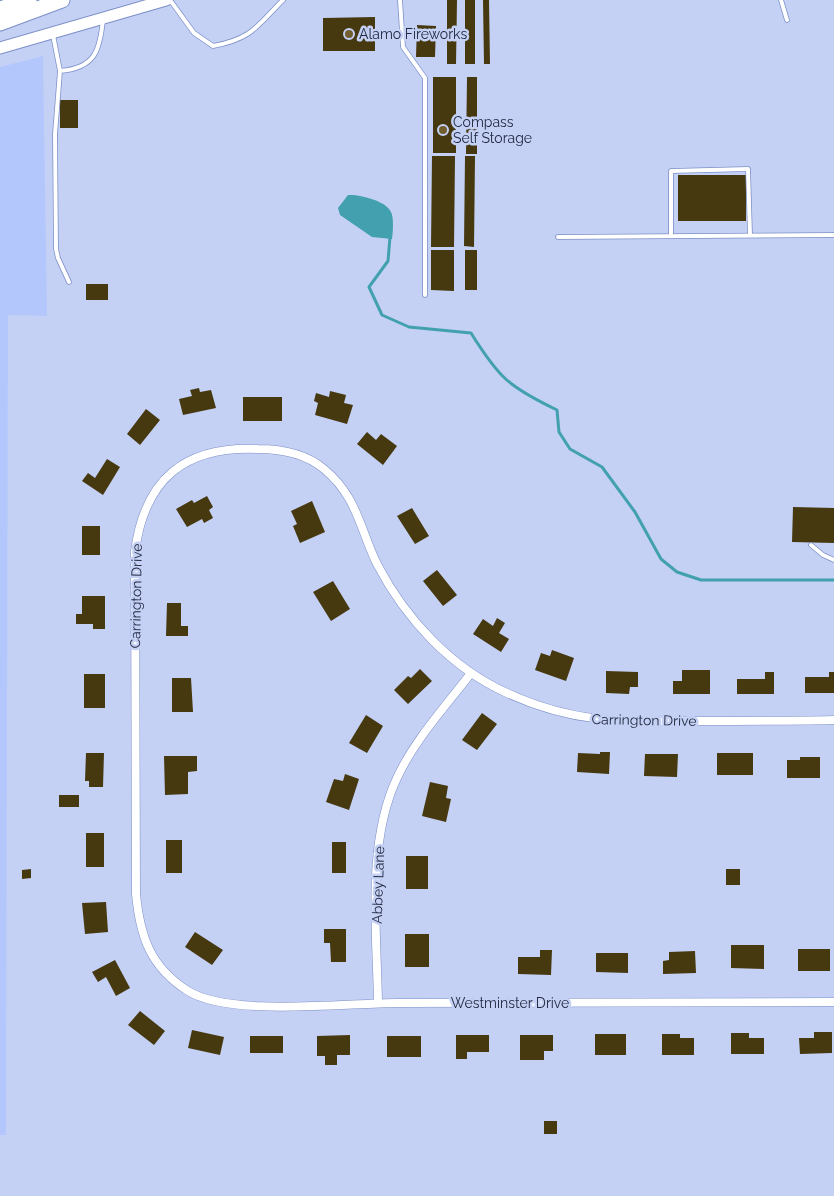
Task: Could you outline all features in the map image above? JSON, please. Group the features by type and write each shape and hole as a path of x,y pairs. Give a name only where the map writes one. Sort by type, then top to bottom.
{"highway":[{"path":"0,8 30,0"},
{"path":"0,23 62,0"}],"main road":[{"path":"0,48 166,0"}],"street":[{"name":"Carrington Drive","path":"188,992 159,967 148,949 139,925 136,894 135,551 138,526 151,497 166,477 179,465 200,455 252,448 287,451 323,468 341,486 353,504 378,565 416,624 434,642 472,673 505,693 549,710 589,720 627,722 834,720"},
{"name":"Abbey Lane","path":"378,1003 378,851 385,812 396,779 414,748 472,673"},
{"name":"Westminster Drive","path":"188,992 207,999 240,1005 834,1002"}],"lane":[{"path":"170,0 194,33 213,46 231,43 248,36 283,0"},
{"path":"400,0 403,47 425,78 425,295"},
{"path":"781,0 787,20"},
{"path":"60,71 75,70 88,64 101,41 103,18"},
{"path":"52,33 58,51 60,71 55,134 56,249 69,282"},
{"path":"671,236 671,171 748,169 750,235"},
{"path":"558,237 834,235"},
{"path":"811,545 823,555 834,560"}],"shaded area":[{"path":"43,56 47,316 8,315 6,1135 0,1135 0,67"},
{"path":"348,195 372,199 388,208 393,218 392,239 372,237 340,215 338,208"}],"building":[{"path":"447,0 457,0 456,64 447,64"},
{"path":"465,0 475,0 475,64 465,64"},
{"path":"483,0 489,0 490,64 484,64"},
{"name":"Alamo Fireworks","path":"375,17 375,51 323,51 323,18"},
{"path":"417,25 436,26 435,57 416,57"},
{"path":"433,77 456,77 456,153 433,153"},
{"path":"467,77 477,77 477,154 466,154"},
{"path":"60,100 78,100 78,128 60,128"},
{"path":"432,156 455,156 454,247 431,247"},
{"path":"465,156 475,156 474,247 464,246"},
{"path":"678,175 746,175 746,221 678,221"},
{"path":"431,250 454,250 454,291 431,290"},
{"path":"465,250 477,250 477,290 465,290"},
{"path":"86,284 108,284 108,300 86,300"},
{"path":"199,388 200,392 211,390 216,408 183,415 179,399 192,396 190,390"},
{"path":"330,391 346,395 344,403 353,405 347,424 315,415 318,403 314,401 316,393 329,397"},
{"path":"243,397 282,397 282,421 243,421"},
{"path":"146,409 160,420 140,445 127,434"},
{"path":"367,432 376,440 381,434 397,446 383,465 357,444"},
{"path":"107,459 120,467 103,495 82,481 88,473 95,478"},
{"path":"207,496 213,507 209,510 213,518 204,523 202,519 187,527 176,509 192,500 194,503"},
{"path":"312,501 325,532 300,543 293,526 297,524 291,511"},
{"path":"793,507 834,508 834,543 792,542"},
{"path":"412,508 429,536 415,544 397,516"},
{"path":"82,526 100,526 100,555 82,555"},
{"path":"437,570 457,595 443,606 423,581"},
{"path":"333,581 350,609 331,621 313,592"},
{"path":"82,596 105,596 105,629 93,629 93,624 76,624 76,614 82,614"},
{"path":"167,603 181,603 181,626 188,626 188,636 166,636"},
{"path":"497,618 505,623 499,633 509,639 501,652 473,634 483,619 493,626"},
{"path":"552,650 574,658 566,681 535,670 541,653 550,656"},
{"path":"420,669 432,681 408,704 394,690 408,676 411,678"},
{"path":"682,670 710,670 710,694 673,694 673,681 682,681"},
{"path":"606,671 638,672 638,687 630,687 629,694 606,693"},
{"path":"765,672 774,672 774,694 737,694 737,679 765,679"},
{"path":"829,672 834,672 834,693 805,693 805,677 829,677"},
{"path":"84,674 105,674 105,708 84,708"},
{"path":"172,678 191,678 193,712 172,712"},
{"path":"482,713 497,724 477,750 462,740"},
{"path":"366,715 383,726 367,753 349,743"},
{"path":"600,752 610,752 609,774 577,772 578,753 600,754"},
{"path":"86,753 104,753 103,787 89,787 89,781 85,781"},
{"path":"717,753 753,753 753,775 717,775"},
{"path":"645,754 678,754 677,777 644,776"},
{"path":"164,756 197,756 197,771 188,772 188,794 165,795"},
{"path":"800,757 820,757 820,778 787,778 787,760 800,760"},
{"path":"345,774 359,779 349,810 326,802 334,779 343,781"},
{"path":"430,782 448,786 446,798 451,799 446,822 422,816"},
{"path":"59,795 79,795 79,807 59,807"},
{"path":"86,833 104,833 104,867 86,867"},
{"path":"166,840 182,840 182,873 166,873"},
{"path":"332,842 346,842 346,873 332,873"},
{"path":"406,856 428,856 428,889 406,889"},
{"path":"31,869 31,878 22,879 22,870"},
{"path":"726,869 740,869 740,885 726,885"},
{"path":"106,902 108,932 85,934 82,903"},
{"path":"324,929 346,929 346,962 331,962 330,943 324,943"},
{"path":"195,932 223,950 212,965 185,947"},
{"path":"405,934 429,934 429,967 405,967"},
{"path":"731,945 764,945 764,969 731,968"},
{"path":"798,949 830,949 830,971 798,971"},
{"path":"540,950 552,950 551,975 518,974 518,957 540,957"},
{"path":"695,951 696,973 663,974 663,961 669,960 669,952"},
{"path":"596,953 628,953 628,973 596,972"},
{"path":"115,960 130,988 116,996 106,977 98,982 92,972"},
{"path":"140,1011 165,1031 154,1045 128,1025"},
{"path":"192,1030 224,1037 220,1055 188,1048"},
{"path":"814,1032 832,1032 832,1053 800,1054 799,1038 814,1038"},
{"path":"731,1033 749,1033 749,1038 764,1038 764,1054 731,1054"},
{"path":"595,1034 626,1034 626,1055 595,1055"},
{"path":"662,1034 680,1034 680,1038 694,1038 694,1055 662,1055"},
{"path":"350,1035 350,1055 337,1055 337,1065 325,1065 325,1056 317,1056 317,1036"},
{"path":"456,1035 489,1035 489,1052 467,1052 467,1059 456,1059"},
{"path":"520,1035 553,1035 553,1051 544,1051 544,1060 520,1060"},
{"path":"250,1036 283,1036 283,1053 250,1053"},
{"path":"387,1036 421,1036 421,1057 387,1057"},
{"path":"544,1121 557,1121 557,1134 544,1134"}],"waterway":[{"path":"390,237 388,261 369,287 382,315 409,327 471,333 489,361 506,380 527,395 557,410 559,432 570,449 602,467 635,512 661,559 677,572 701,580 834,580"}],"place":[{"name":"Alamo Fireworks","path":"349,34"},
{"name":"Compass Self Storage","path":"443,130"}]}
